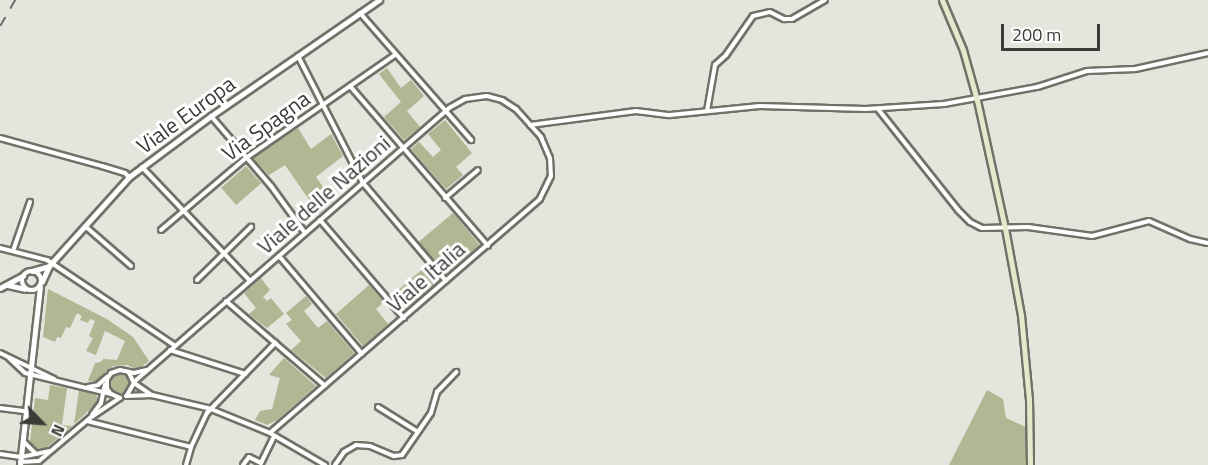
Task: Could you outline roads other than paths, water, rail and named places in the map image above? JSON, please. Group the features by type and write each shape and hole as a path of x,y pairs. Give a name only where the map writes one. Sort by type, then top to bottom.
{"main road":[{"path":"942,0 963,50 977,100 1005,228 1021,315 1029,399 1030,465"}],"street":[{"name":"Viale Europa","path":"41,284 51,265 129,177 211,116 379,0"},
{"path":"707,111 715,65 753,16 770,12 784,19 792,19 825,0"},
{"path":"360,13 471,140"},
{"path":"531,125 636,111 670,116 760,106 878,109 977,100 1037,87 1087,70 1131,69 1208,53"},
{"name":"Via Spagna","path":"161,230 246,158 395,55"},
{"path":"298,56 363,183 446,281"},
{"path":"350,86 488,246"},
{"name":"Viale delle Nazioni","path":"134,383 174,345 445,111 465,99 495,97 516,109 531,125"},
{"path":"878,109 970,222 982,228 1028,227 1092,236 1149,221 1190,239 1208,243"},
{"path":"211,116 305,233"},
{"name":"Viale Italia","path":"272,434 537,203 548,186 551,173 550,158 543,141 531,125"},
{"path":"0,138 102,166 125,173 129,177"},
{"path":"142,167 250,281"},
{"path":"445,198 478,170"},
{"path":"13,251 30,202"},
{"path":"320,220 404,318"},
{"path":"85,226 131,266"},
{"path":"197,280 251,227"},
{"path":"0,248 51,265 174,345"},
{"path":"279,256 362,354"},
{"path":"0,288 32,271 51,265"},
{"path":"20,461 33,367 41,284 40,275 32,271"},
{"path":"23,276 22,281 27,290 39,304"},
{"path":"8,285 27,290 41,284"},
{"path":"226,301 325,386"},
{"path":"186,465 204,418 275,343"},
{"path":"169,350 245,374"},
{"path":"0,353 33,367 55,380"},
{"path":"9,358 20,369 32,375 87,387 120,398"},
{"name":"Viale delle Nazioni","path":"129,373 149,368"},
{"path":"87,387 98,386 120,370 129,373 134,383 152,395"},
{"path":"335,465 349,447 356,445 370,446 399,457 430,412 437,392 456,372"},
{"path":"88,420 99,406 107,379"},
{"path":"107,379 111,394"},
{"path":"126,396 132,391 134,383"},
{"path":"0,454 20,461 39,461 88,420 120,398 152,395 211,409 272,434 325,465"},
{"path":"378,407 418,432"},
{"path":"0,408 27,411"},
{"path":"88,420 191,447"},
{"path":"243,465 249,458 261,464 272,434"},
{"path":"23,441 36,454"},
{"path":"20,461 52,450"}],"railway":[{"path":"0,26 15,0"}]}
